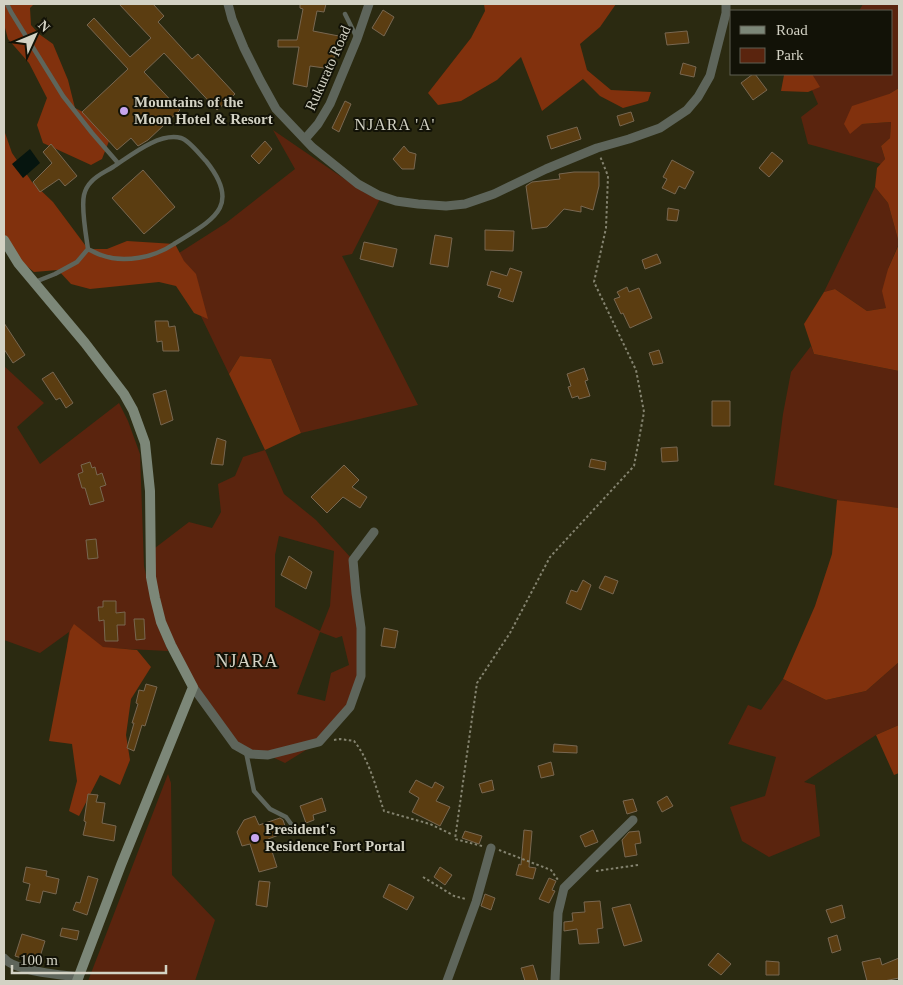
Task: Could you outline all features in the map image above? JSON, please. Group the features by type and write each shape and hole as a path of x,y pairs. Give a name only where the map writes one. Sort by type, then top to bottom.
{"main road":[{"path":"4,240 18,263 85,343 124,394 140,428 145,442 150,491 151,577 155,598 161,622 193,687 121,865 78,979"}],"street":[{"path":"228,4 244,48 276,109 312,147 358,184 378,195 418,204 446,206 465,204 494,194 546,169 597,148 660,128 686,110 698,97 710,76 726,13 726,4"},
{"name":"Rukurato Road","path":"305,139 318,124 330,104 357,39 369,4"},
{"path":"193,687 236,745 251,754 268,755 319,742 350,707 361,676 362,628 352,560 374,532"},
{"path":"555,981 558,913 564,888 633,820"},
{"path":"447,981 476,902 491,848"},
{"path":"4,958 6,962 18,967 78,979"}],"lane":[{"path":"7,4 63,96 118,163"},
{"path":"345,14 357,39"},
{"path":"34,282 55,274 76,262 88,249 84,195 89,183 136,152 159,140 173,137 184,138 217,177 222,187 222,200 219,211 201,227 171,247 155,254 117,259 102,256 88,249"},
{"path":"246,751 254,791 270,809 286,816 294,828"}],"path":[{"path":"564,888 551,870 502,851 455,840 477,683 510,633 550,557 634,466 644,412 636,370 594,282 606,228 608,176 597,148"},
{"path":"319,742 354,741 360,749 373,779 384,811 430,824 451,834"},
{"path":"595,871 638,865"},
{"path":"423,877 454,896 476,902"}],"green space":[{"path":"863,4 898,4 899,88 889,94 862,124 891,122 890,138 881,146 885,159 881,164 808,144 801,117 818,104 805,75 893,75 893,10 860,10"},
{"path":"273,130 365,193 380,199 352,254 342,256 418,405 301,433 271,359 240,356 229,374 182,277 179,253 226,223 295,169"},
{"path":"875,187 888,203 899,243 888,269 886,308 867,311 835,289 824,292"},
{"path":"811,346 814,354 899,371 899,508 847,502 774,485 783,414 791,372"},
{"path":"4,366 44,403 17,427 40,464 119,403 140,454 144,566 157,624 168,651 67,646 69,632 40,653 4,640"},
{"path":"265,450 284,494 316,520 353,560 361,676 350,707 319,742 285,763 268,755 241,749 193,687 161,622 151,551 189,522 212,528 221,512 218,484 235,476 243,457","holes":["279,536 334,551 330,606 320,631 275,607 275,555","320,632 336,638 342,636 349,665 331,673 325,701 297,694"]},
{"path":"899,662 899,725 876,735 804,782 815,785 820,836 769,857 742,841 730,807 765,796 776,757 728,744 748,705 761,710 783,679 826,700 866,691"},
{"path":"168,774 171,783 172,875 215,920 195,981 88,981"}],"shaded area":[{"path":"4,4 34,4 30,8 31,25 39,34 53,44 68,80 75,108 91,116 109,141 102,159 91,165 43,143 37,125 47,98 29,63 8,39 4,24"},
{"path":"484,4 616,4 600,27 580,44 587,70 611,90 651,92 648,101 623,108 600,96 583,79 542,111 521,57 497,80 461,101 438,105 428,93 471,38 485,11"},
{"path":"784,75 813,75 820,87 808,92 781,91"},
{"path":"899,88 899,243 888,203 875,187 877,168 885,159 881,146 890,138 891,122 862,124 850,134 844,124 852,106 889,94"},
{"path":"4,130 12,153 32,182 53,202 88,249 107,249 127,241 175,244 184,261 196,274 208,319 194,313 176,286 159,282 90,289 71,284 58,270 34,272 13,255 4,240"},
{"path":"30,149 40,163 23,178 12,164"},
{"path":"899,244 899,371 814,354 804,324 824,292 835,289 867,311 886,308 882,291 888,269"},
{"path":"240,356 271,359 301,433 265,450 229,374"},
{"path":"837,500 899,508 899,662 866,691 826,700 783,679 815,606 832,554"},
{"path":"74,624 103,647 137,650 151,667 131,699 126,735 130,760 120,785 100,775 79,816 69,811 77,781 72,744 49,741 70,631"},
{"path":"899,725 899,773 894,775 876,735"}],"building":[{"path":"119,4 153,4 164,16 158,22 192,59 198,54 235,94 217,110 164,53 144,72 180,110 148,140 138,146 131,138 117,150 82,112 128,69 87,25 94,18 130,57 151,38"},
{"path":"300,4 326,4 324,12 317,11 313,31 344,37 342,48 336,47 332,69 310,66 307,87 293,84 299,47 278,47 278,40 297,40 303,9 300,8"},
{"path":"383,10 394,17 384,36 372,28"},
{"path":"687,31 689,43 667,45 665,33"},
{"path":"683,63 696,67 694,77 680,74"},
{"path":"752,75 756,75 767,90 753,100 741,83"},
{"path":"345,101 351,104 339,132 332,128"},
{"path":"631,112 634,121 620,126 617,116"},
{"path":"577,127 581,139 551,149 547,136"},
{"path":"265,141 272,149 259,164 251,156"},
{"path":"51,144 77,176 65,186 59,179 40,192 33,182 52,163 43,152"},
{"path":"404,146 409,152 416,154 414,169 402,169 393,159"},
{"path":"772,152 783,161 769,177 759,168"},
{"path":"672,160 694,172 685,189 679,186 675,194 662,188 667,179 663,177"},
{"path":"143,170 175,207 144,234 112,198"},
{"path":"599,172 599,186 593,210 581,206 581,212 564,209 547,227 532,229 526,186 532,182 560,179 559,174"},
{"path":"668,208 679,210 677,221 667,220"},
{"path":"485,230 514,231 513,251 485,250"},
{"path":"435,235 452,238 448,267 430,264"},
{"path":"364,242 397,249 393,267 360,259"},
{"path":"657,254 661,263 645,269 642,260"},
{"path":"510,268 522,272 513,302 498,297 501,289 487,285 491,271 507,276"},
{"path":"627,287 629,292 639,288 652,318 630,328 614,299 620,297 617,292"},
{"path":"155,321 168,321 169,327 175,326 179,351 163,351 162,341 157,342"},
{"path":"4,323 25,355 13,363 4,349"},
{"path":"659,350 663,363 653,365 649,353"},
{"path":"584,368 588,380 585,381 590,396 579,399 578,396 572,398 568,387 571,386 567,374"},
{"path":"53,372 73,403 66,408 60,398 56,400 42,379"},
{"path":"166,390 173,420 161,425 153,394"},
{"path":"712,401 730,401 730,426 712,426"},
{"path":"217,438 226,441 223,465 211,464"},
{"path":"677,447 678,461 662,462 661,448"},
{"path":"591,459 606,462 605,470 589,467"},
{"path":"90,462 92,468 95,467 97,475 102,473 106,485 100,487 104,501 90,505 78,474 83,472 81,465"},
{"path":"344,465 359,480 352,487 367,497 360,508 343,497 327,513 311,497"},
{"path":"96,539 98,558 88,559 86,540"},
{"path":"289,556 312,572 306,589 281,575"},
{"path":"605,576 618,581 613,594 599,588"},
{"path":"583,580 591,585 581,610 566,603 571,590 577,592"},
{"path":"103,601 116,601 116,613 125,612 125,625 117,625 118,641 105,641 104,620 99,621 98,607 103,607"},
{"path":"134,619 144,619 145,639 136,640"},
{"path":"384,628 398,631 395,648 381,646"},
{"path":"146,684 157,687 145,726 142,725 134,751 127,748 138,704 136,703 139,690 144,691"},
{"path":"554,744 577,746 577,753 553,752"},
{"path":"551,762 554,775 541,778 538,766"},
{"path":"416,780 432,788 435,782 444,787 436,801 450,807 440,826 412,812 419,798 409,792"},
{"path":"492,780 494,790 482,793 479,784"},
{"path":"88,794 98,795 96,802 105,803 102,823 116,826 114,841 83,835"},
{"path":"667,796 673,806 662,812 657,802"},
{"path":"322,798 326,811 313,815 314,820 306,823 300,806"},
{"path":"633,799 637,811 627,814 623,801"},
{"path":"255,816 259,825 280,818 283,820 287,832 268,839 277,867 259,872 250,844 242,846 237,832 244,820"},
{"path":"524,830 532,831 529,867 536,868 533,879 516,875 519,864 521,865"},
{"path":"593,830 598,842 585,847 580,836"},
{"path":"465,831 482,836 479,844 462,838"},
{"path":"639,831 641,843 635,844 637,855 625,857 622,840 629,832"},
{"path":"26,867 47,871 46,876 59,879 56,894 43,891 40,903 26,900 30,884 23,882"},
{"path":"440,867 452,875 445,885 434,877"},
{"path":"88,876 98,879 87,915 73,910 76,902 80,903"},
{"path":"549,878 556,881 552,890 555,891 549,903 539,899"},
{"path":"259,881 270,882 267,907 256,905"},
{"path":"389,884 414,897 407,910 383,897"},
{"path":"485,894 495,898 491,910 481,906"},
{"path":"600,901 603,928 597,929 599,943 579,944 577,929 564,931 564,922 573,921 572,913 585,912 584,902"},
{"path":"630,904 642,941 624,946 612,908"},
{"path":"842,905 845,918 831,923 826,910"},
{"path":"62,928 79,931 77,940 60,936"},
{"path":"22,934 45,941 38,963 15,956"},
{"path":"837,935 841,950 832,953 828,938"},
{"path":"718,953 731,964 721,975 708,965"},
{"path":"880,958 882,965 899,958 899,978 884,981 867,981 862,962"},
{"path":"766,961 779,962 779,975 766,975"},
{"path":"533,965 538,981 525,981 521,968"}],"place":[{"name":"Mountains of the Moon Hotel & Resort","path":"124,111"},
{"name":"President's Residence Fort Portal","path":"255,838"}],"district":[{"name":"NJARA 'A'","path":"395,124"},
{"name":"NJARA","path":"247,661"}]}
